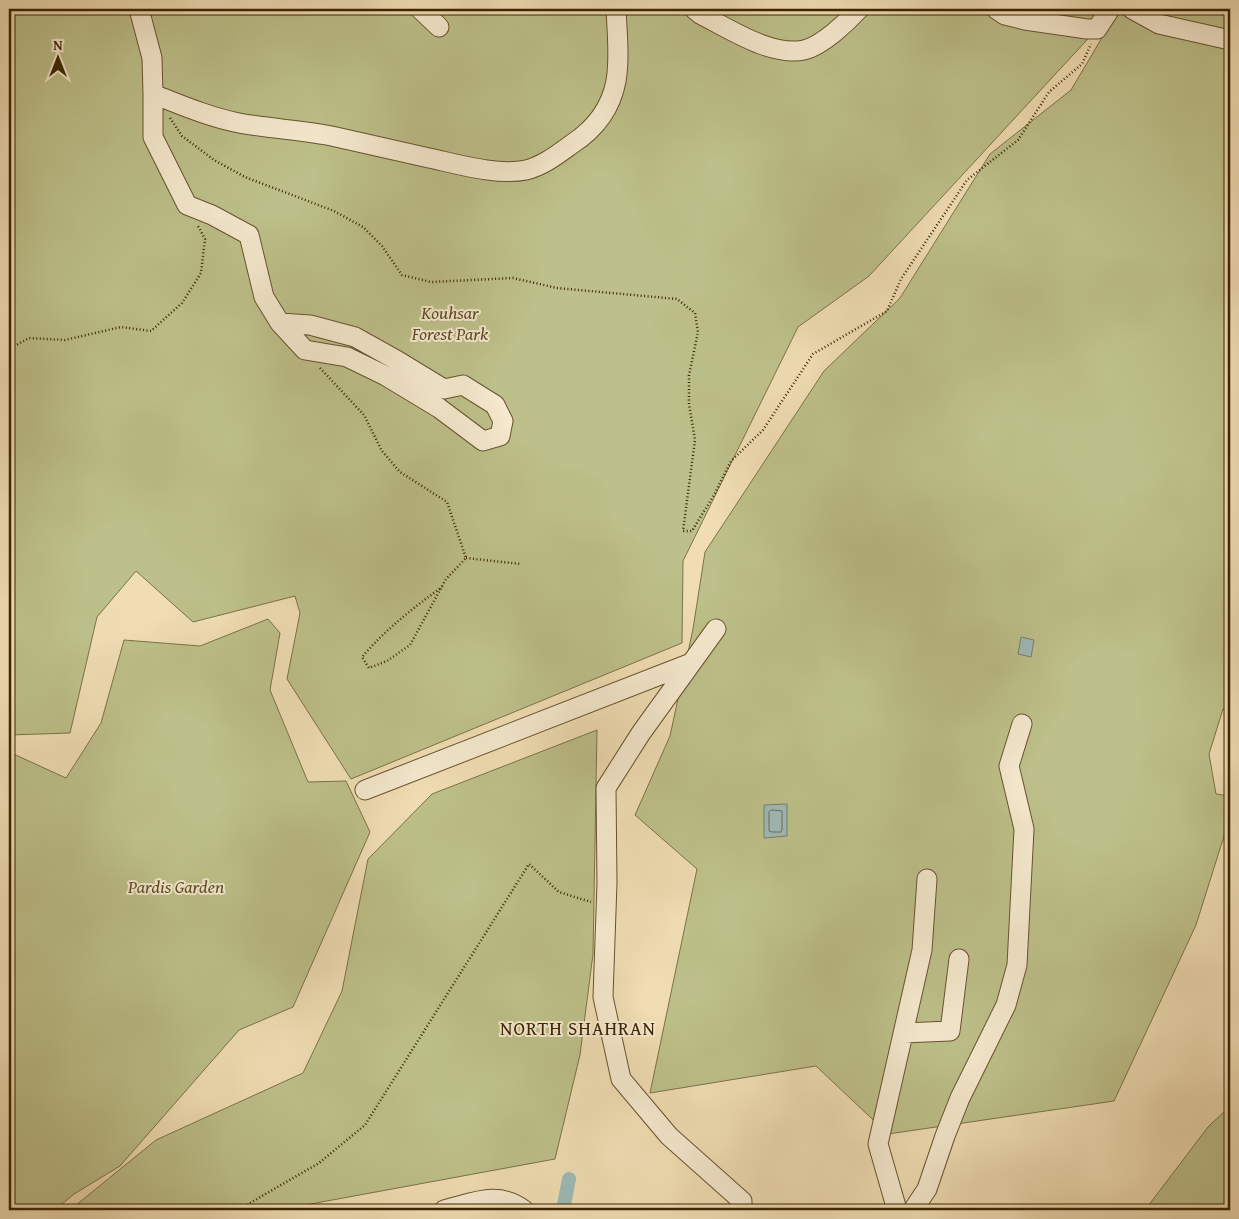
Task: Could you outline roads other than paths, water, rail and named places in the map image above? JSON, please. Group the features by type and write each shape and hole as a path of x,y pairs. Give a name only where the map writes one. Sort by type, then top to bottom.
{"street":[{"path":"139,9 152,58 153,137 187,205 212,215 249,235 264,297 280,323 304,350 347,357 386,376 439,408 483,441 500,436 504,420 495,405 463,385 444,389 355,337 310,325 280,323"},
{"path":"420,9 439,27"},
{"path":"153,94 202,112 238,122 331,136 460,165 498,171 522,170 541,164 554,156 580,139 599,121 610,102 616,80 616,9"},
{"path":"694,9 700,14 755,42 783,50 804,50 821,42 859,9"},
{"path":"996,9 1005,15 1025,20 1097,29 1110,9"},
{"path":"1132,9 1159,24 1230,40"},
{"path":"439,408 444,389"},
{"path":"716,629 641,733 606,788 606,907 603,997 620,1079 669,1136 742,1201 742,1210"},
{"path":"365,790 691,663"},
{"path":"913,1210 927,1189 960,1098 1006,1006 1017,965 1024,829 1009,766 1022,724"},
{"path":"898,1210 878,1144 922,950 927,879"},
{"path":"903,1032 950,1031 959,959"},
{"path":"444,1210 500,1198 514,1203 524,1210"}],"water":[{"path":"1021,637 1034,640 1031,657 1018,654"},
{"path":"787,804 787,836 764,838 764,805"}],"waterway":[{"path":"563,1210 569,1179"}],"district":[{"name":"NORTH SHAHRAN","path":"578,1028"}],"park label":[{"name":"Kouhsar Forest Park","path":"450,323"},
{"name":"Pardis Garden","path":"176,887"}]}
